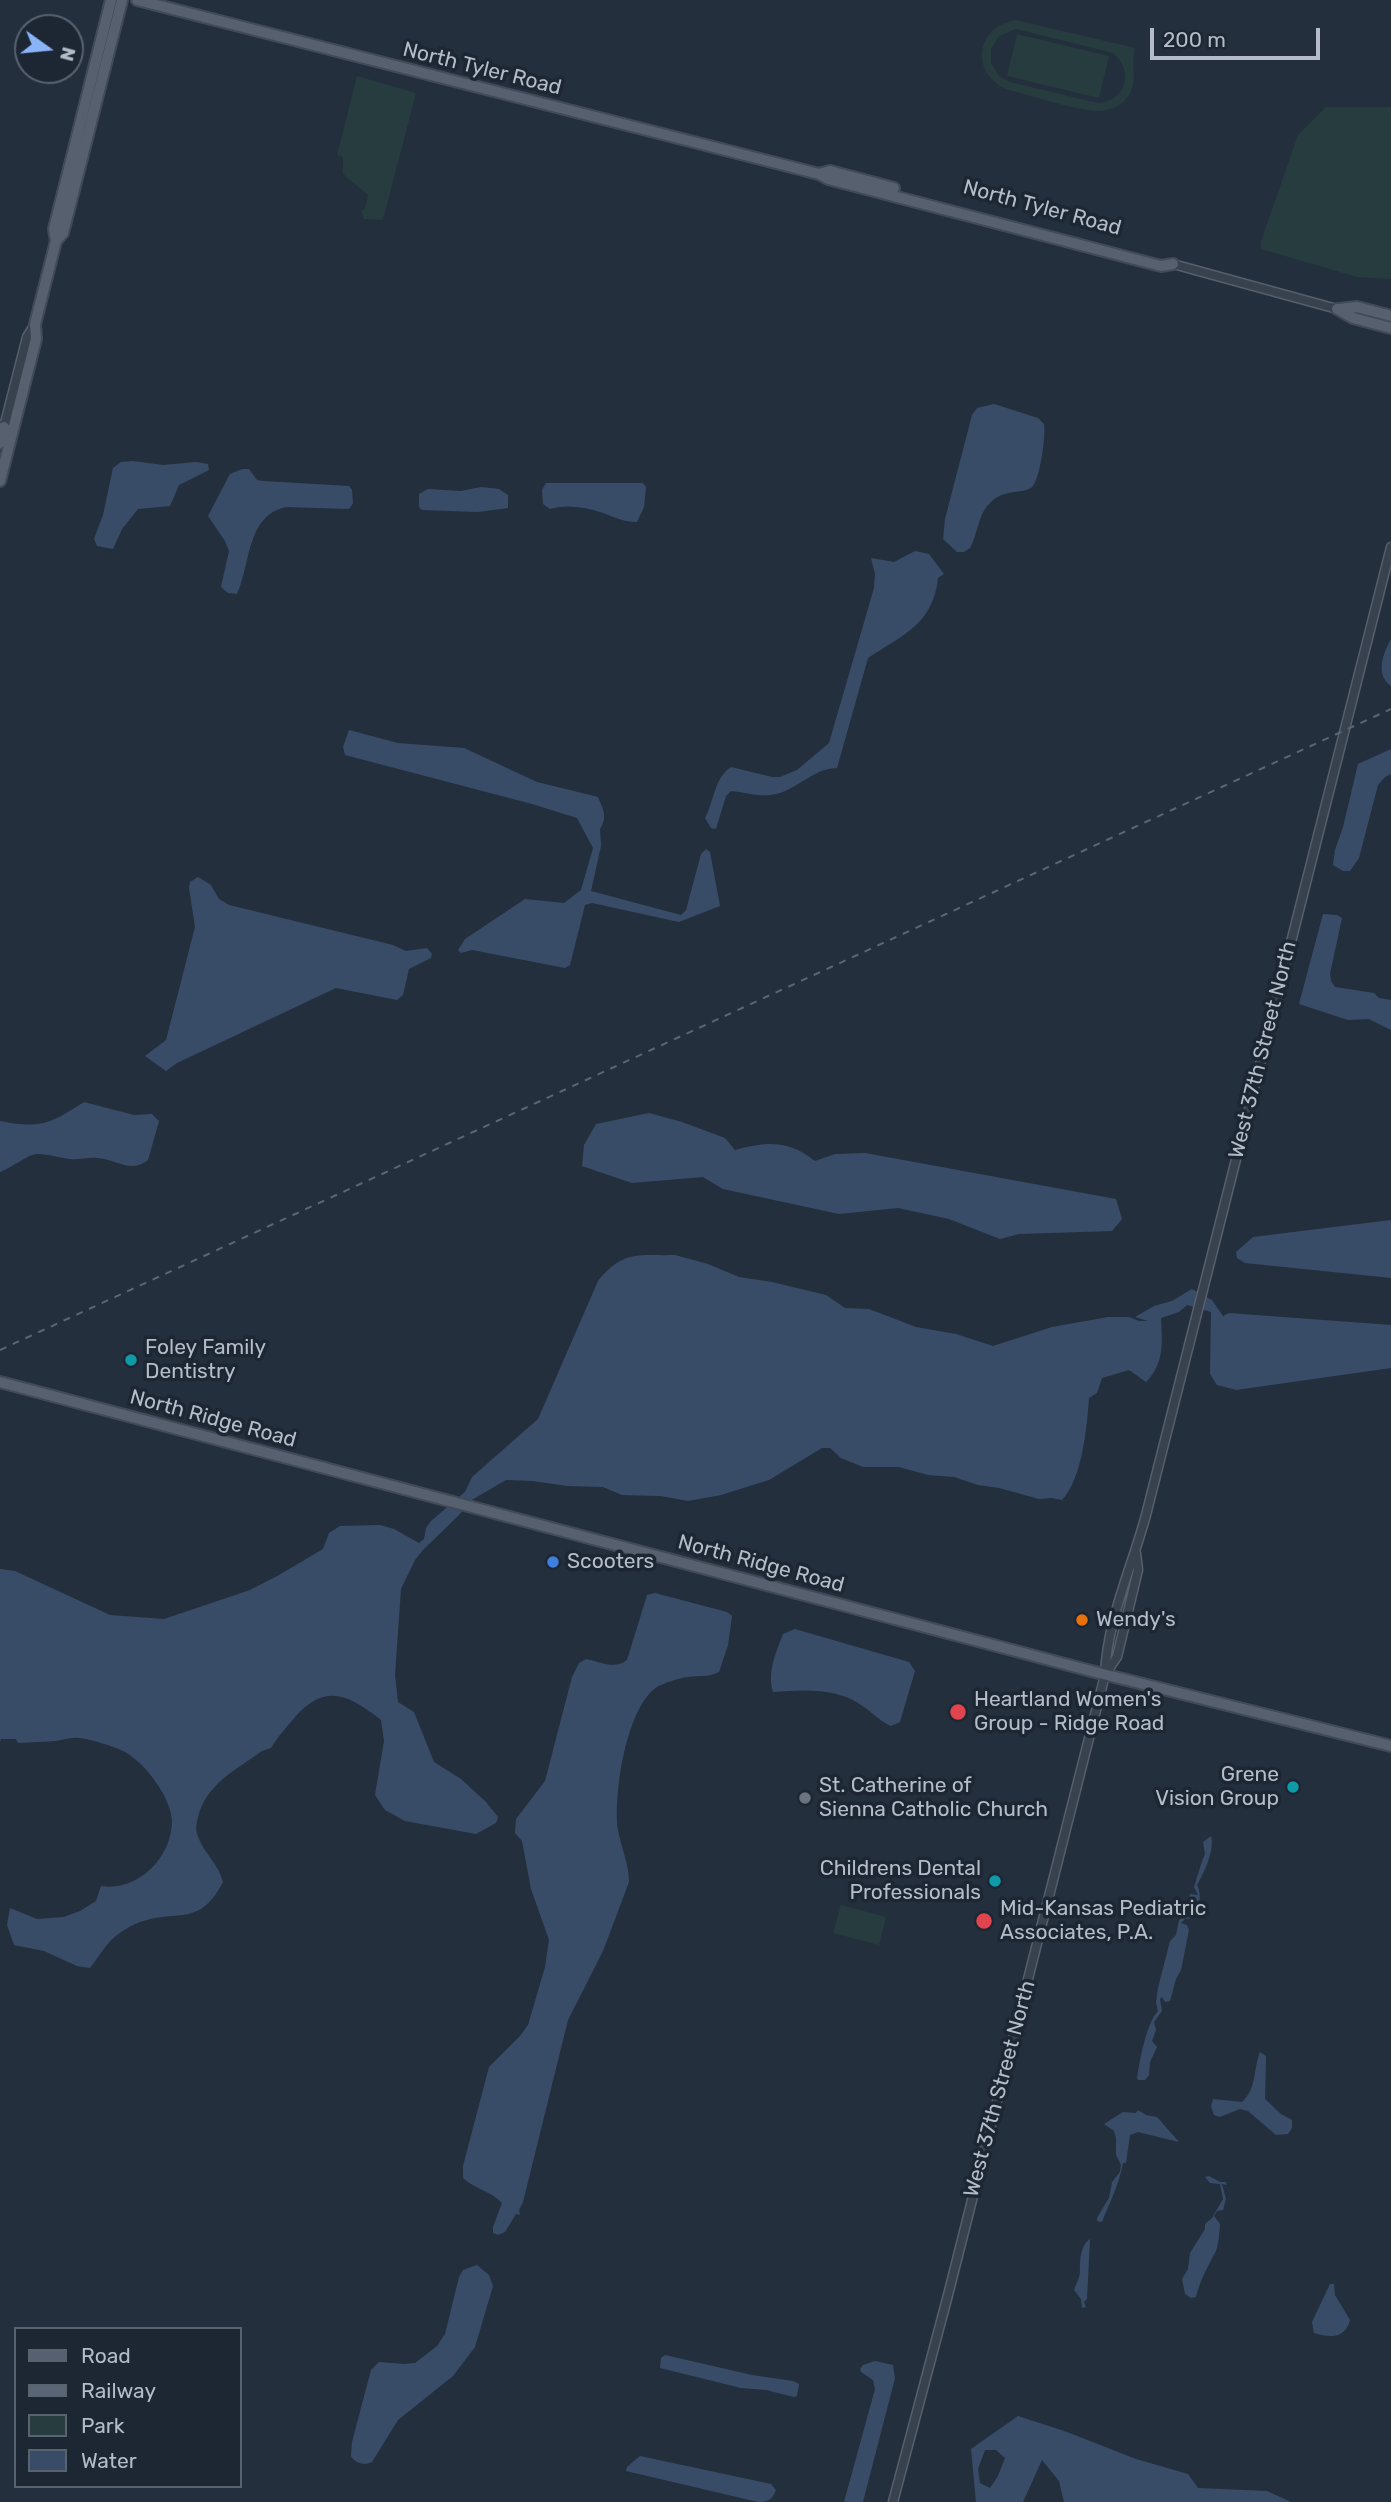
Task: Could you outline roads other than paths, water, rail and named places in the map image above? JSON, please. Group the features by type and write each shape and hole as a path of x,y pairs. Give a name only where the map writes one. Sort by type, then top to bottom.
{"main road":[{"path":"0,481 36,338 35,324 56,241 63,233 111,0"},
{"path":"89,110 122,0"},
{"name":"North Tyler Road","path":"136,0 819,174 828,179 1161,266 1173,264"},
{"name":"North Tyler Road","path":"1337,309 1357,307 1391,316"},
{"name":"North Tyler Road","path":"1337,309 1353,318 1391,328"},
{"path":"0,443 4,427"},
{"name":"North Ridge Road","path":"0,1382 1105,1675 1391,1746"}],"street":[{"name":"North Tyler Road","path":"1173,264 1337,309"},
{"path":"4,427 27,337 35,324"},
{"name":"West 37th Street North","path":"892,2502 948,2295 1105,1675 1106,1655 1128,1568 1136,1553 1391,547"}],"water":[{"path":"994,404 1038,418 1044,424 1040,468 1031,488 1000,496 990,503 983,513 970,548 957,552 943,539 945,519 972,415 977,408"},
{"path":"121,462 163,465 196,462 208,464 209,470 179,485 170,506 138,509 122,529 113,549 97,546 94,539 103,515 113,468"},
{"path":"249,469 257,480 263,481 349,486 353,503 349,509 286,507 273,512 263,520 257,531 237,594 228,593 221,587 229,551 208,516 230,474"},
{"path":"546,483 643,483 646,487 644,507 637,522 581,508 550,509 543,504 542,490"},
{"path":"481,487 499,489 508,495 508,508 478,512 422,510 419,507 419,494 428,489 461,491"},
{"path":"915,551 929,554 944,574 938,578 935,594 923,618 904,635 868,658 837,768 821,771 776,794 759,795 731,791 726,796 716,829 711,828 705,818 721,777 731,767 780,777 797,770 829,743 874,588 875,574 871,558 894,562"},
{"path":"1391,639 1391,686 1383,676 1382,664"},
{"path":"349,730 398,743 464,748 537,782 598,797 604,817 591,891 681,915 686,910 701,854 706,849 710,852 720,906 679,922 592,903 585,905 570,965 565,968 472,950 461,953 458,950 465,939 525,899 564,903 581,890 593,848 577,818 345,755 343,747"},
{"path":"1391,749 1391,774 1378,785 1359,858 1350,871 1343,871 1333,865 1335,850 1358,764"},
{"path":"198,877 211,885 219,899 229,905 393,945 406,951 427,948 432,954 431,958 409,969 403,995 397,1000 336,988 177,1063 166,1071 145,1056 166,1040 195,927 190,882"},
{"path":"1323,914 1342,918 1330,974 1331,981 1335,987 1374,993 1379,998 1391,1000 1391,1030 1369,1019 1348,1020 1299,1004"},
{"path":"84,1102 134,1115 152,1114 159,1121 148,1160 129,1166 97,1158 70,1159 38,1154 0,1172 0,1121 44,1123"},
{"path":"649,1113 725,1138 735,1150 777,1144 796,1149 815,1161 835,1154 865,1153 1116,1199 1122,1219 1112,1231 1019,1234 1000,1239 949,1219 898,1208 839,1214 723,1189 703,1177 632,1183 582,1166 584,1145 596,1124"},
{"path":"1391,1220 1391,1278 1245,1263 1237,1258 1236,1252 1253,1237"},
{"path":"641,1255 675,1255 708,1264 739,1277 826,1295 845,1308 869,1309 916,1327 956,1334 993,1346 1052,1327 1108,1317 1148,1321 1135,1317 1192,1289 1212,1300 1223,1316 1229,1313 1391,1325 1391,1368 1236,1390 1217,1385 1210,1374 1211,1312 1187,1305 1179,1312 1161,1318 1162,1344 1159,1360 1146,1382 1129,1370 1102,1378 1097,1393 1089,1398 1079,1466 1069,1491 1062,1500 1039,1499 954,1477 928,1475 899,1467 863,1467 841,1458 830,1448 822,1448 769,1480 721,1495 688,1501 661,1496 622,1495 603,1487 506,1480 470,1501 415,1560 401,1589 395,1675 398,1702 414,1712 434,1762 461,1779 486,1802 498,1817 496,1823 476,1834 405,1821 385,1810 375,1795 384,1741 381,1720 347,1699 327,1696 306,1706 271,1748 262,1751 232,1772 215,1787 202,1805 196,1830 223,1882 204,1907 183,1915 160,1917 131,1926 112,1940 90,1968 77,1966 44,1951 14,1945 7,1925 10,1908 37,1919 64,1917 80,1911 96,1901 101,1886 127,1884 150,1870 166,1848 172,1821 167,1802 156,1782 141,1764 121,1750 82,1738 18,1743 16,1739 1,1739 0,1742 0,1569 15,1571 110,1615 164,1619 250,1590 279,1575 323,1549 329,1533 340,1526 380,1525 394,1529 419,1543 424,1539 426,1528 431,1521 465,1492 472,1477 538,1419 598,1281 624,1259"},
{"path":"655,1593 727,1612 732,1616 728,1645 719,1672 707,1676 680,1678 660,1685 646,1697 637,1713 624,1753 617,1815 629,1882 603,1951 568,2020 519,2210 520,2215 516,2214 505,2232 498,2235 493,2233 493,2227 502,2203 463,2178 463,2166 489,2067 528,2025 545,1967 549,1940 531,1889 522,1841 515,1833 516,1819 545,1781 572,1677 579,1663 586,1659 613,1665 627,1660 647,1595"},
{"path":"795,1629 909,1662 915,1671 900,1722 891,1726 854,1701 832,1693 773,1692 772,1670 778,1648 783,1634"},
{"path":"1211,1836 1206,1868 1197,1885 1200,1897 1197,1910 1193,1918 1185,1919 1181,1923 1187,1925 1189,1930 1181,1970 1170,2001 1165,2002 1162,1997 1160,1999 1162,2011 1154,2022 1156,2030 1152,2041 1157,2047 1150,2062 1149,2075 1145,2080 1138,2080 1144,2043 1150,2024 1158,2011 1158,1988 1170,1941 1176,1935 1179,1920 1185,1916 1190,1894 1198,1895 1194,1887 1205,1854 1203,1842"},
{"path":"1260,2052 1266,2056 1265,2099 1292,2120 1292,2128 1288,2134 1276,2135 1248,2111 1240,2109 1220,2117 1214,2115 1211,2106 1213,2099 1242,2102 1247,2097"},
{"path":"1138,2110 1157,2117 1179,2142 1138,2132 1130,2135 1126,2163 1123,2163 1102,2222 1097,2221 1121,2165 1116,2155 1114,2131 1104,2124 1123,2112 1136,2113"},
{"path":"1205,2177 1226,2182 1227,2185 1222,2184 1226,2199 1223,2210 1217,2211 1214,2216 1220,2224 1217,2249 1196,2297 1191,2298 1185,2294 1182,2279 1188,2269 1190,2253 1205,2229 1205,2224 1212,2218 1223,2199 1220,2184 1210,2183"},
{"path":"1090,2239 1087,2299 1084,2302 1086,2307 1082,2308 1081,2299 1074,2290 1080,2274 1082,2250"},
{"path":"477,2265 489,2275 493,2286 475,2347 453,2376 398,2420 372,2462 357,2462 351,2456 352,2442 371,2370 379,2362 415,2363 437,2346 445,2334 459,2277 463,2270"},
{"path":"1330,2284 1334,2284 1335,2295 1350,2320 1345,2331 1336,2336 1314,2333 1312,2322"},
{"path":"665,2355 752,2375 793,2381 799,2384 797,2396 741,2388 660,2368 661,2358"},
{"path":"875,2361 893,2365 895,2378 863,2502 844,2502 875,2389 873,2380 860,2369 863,2365"},
{"path":"1018,2416 1136,2459 1188,2474 1198,2488 1267,2491 1291,2502 1064,2502 1059,2481 1042,2460 1023,2502 976,2502 971,2449","holes":["985,2450 996,2450 1005,2458 990,2488 980,2483 978,2469"]},
{"path":"640,2456 771,2484 776,2490 769,2500 758,2502 626,2471"}],"railway":[{"path":"0,1350 1391,709"}],"place":[{"name":"Foley Family Dentistry","path":"131,1360"},
{"name":"Scooters","path":"553,1562"},
{"name":"Wendy's","path":"1082,1620"},
{"name":"Heartland Women's Group - Ridge Road","path":"958,1712"},
{"name":"Grene Vision Group","path":"1293,1787"},
{"name":"St. Catherine of Sienna Catholic Church","path":"805,1798"},
{"name":"Childrens Dental Professionals","path":"995,1881"},
{"name":"Mid-Kansas Pediatric Associates, P.A.","path":"984,1921"}]}
